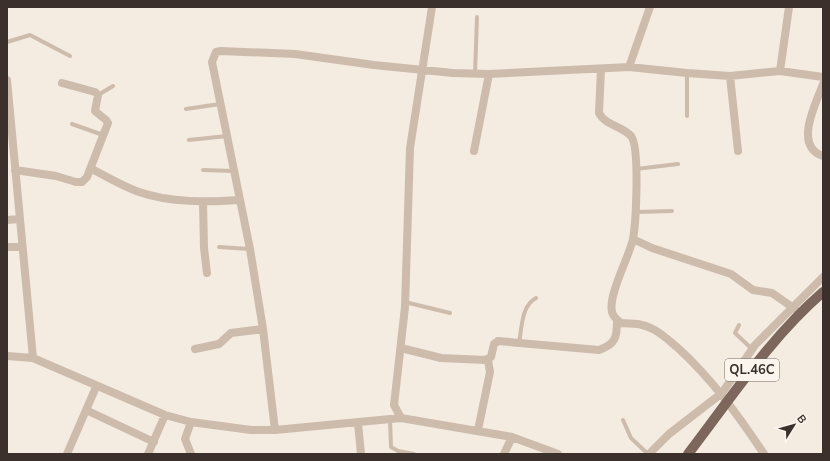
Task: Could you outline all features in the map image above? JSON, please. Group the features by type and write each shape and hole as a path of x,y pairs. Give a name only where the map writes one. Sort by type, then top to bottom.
{"main road":[{"name":"QL.46C","path":"688,454 778,336 796,310 823,292"}],"street":[{"path":"400,418 394,405 405,302 410,148 432,7"},
{"path":"629,67 650,7"},
{"path":"780,71 789,7"},
{"path":"275,430 263,329 250,249 212,62 215,54 221,50 295,54 423,70 475,74 629,67 730,76 780,71 823,77"},
{"path":"478,430 490,372 488,360 491,357 494,344 496,342 599,350 608,346 615,339 617,334 617,320 612,311 612,304 633,239 636,169 634,140 627,132 604,120 599,113 601,69"},
{"path":"474,152 489,74"},
{"path":"730,76 738,151"},
{"path":"7,80 8,110 33,358"},
{"path":"15,170 56,176 78,183 85,180 92,169 108,123 96,111 98,95 93,91 62,82"},
{"path":"823,84 812,115 808,134 809,145 812,150 823,156"},
{"path":"92,169 139,192 203,202 240,200"},
{"path":"203,202 204,248 207,273"},
{"path":"7,220 20,220"},
{"path":"633,239 652,248 731,274 753,290 772,293 796,310"},
{"path":"7,247 22,247"},
{"path":"648,454 669,434 722,393 752,349 796,310 823,277"},
{"path":"617,320 621,323 641,324 660,333 698,367 722,393 764,454"},
{"path":"195,349 219,344 231,333 263,329"},
{"path":"401,348 441,358 488,360"},
{"path":"7,356 33,358 96,387 166,415 191,422 245,430 275,430 400,418 478,430 512,437 558,454"},
{"path":"67,454 96,387"},
{"path":"86,410 154,442"},
{"path":"148,454 166,415"},
{"path":"191,422 185,438 192,454"},
{"path":"358,423 361,454"},
{"path":"504,454 512,437"}],"lane":[{"path":"475,74 477,17"},
{"path":"7,42 30,35 70,56"},
{"path":"687,73 687,116"},
{"path":"98,95 113,86"},
{"path":"186,109 220,104"},
{"path":"72,124 103,135"},
{"path":"189,140 226,136"},
{"path":"636,169 678,164"},
{"path":"203,170 233,171"},
{"path":"635,212 672,211"},
{"path":"219,247 250,249"},
{"path":"519,344 525,311 529,302 536,298"},
{"path":"405,302 450,313"},
{"path":"739,325 735,333 752,349"},
{"path":"390,419 391,447 398,451 414,454"},
{"path":"623,420 631,438 648,454"}]}
